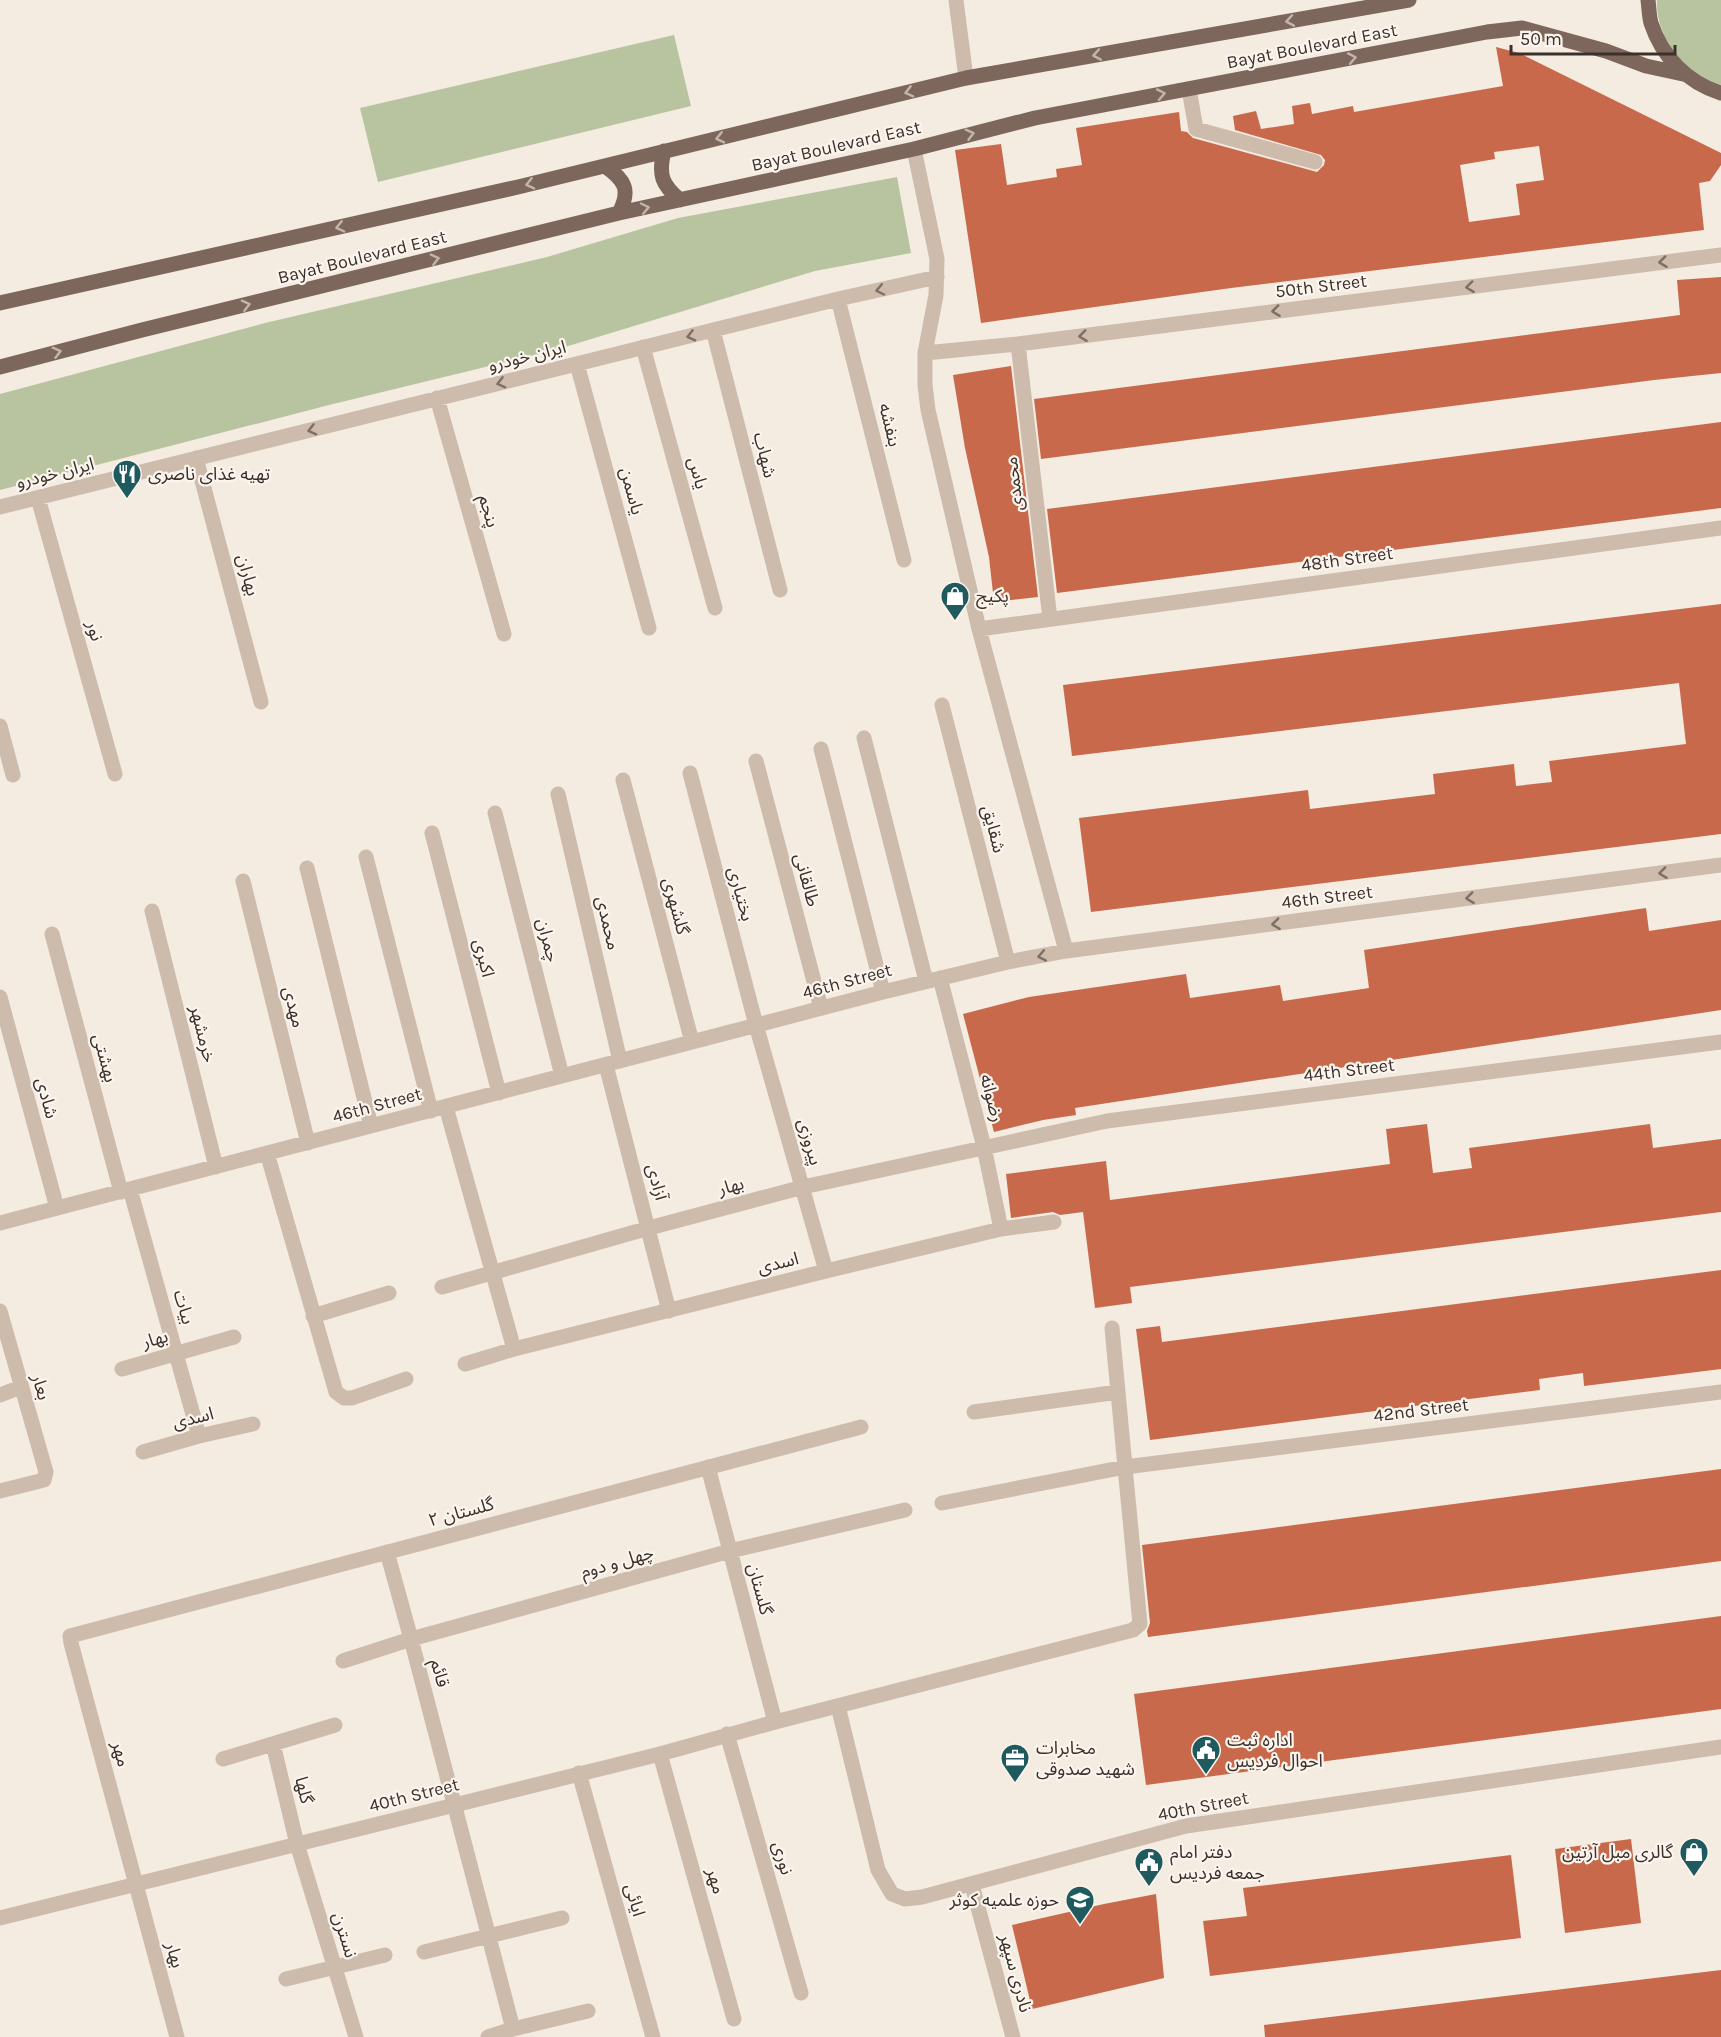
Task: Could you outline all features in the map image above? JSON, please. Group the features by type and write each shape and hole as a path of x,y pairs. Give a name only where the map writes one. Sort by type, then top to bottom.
{"main road":[{"name":"Bayat Boulevard East","path":"0,303 605,166 966,78 1409,0"},
{"path":"1648,0 1651,22 1663,50 1683,74 1706,89 1721,93"},
{"name":"Bayat Boulevard East","path":"0,367 619,213 914,149 1035,118 1487,32 1522,28 1606,51 1646,66 1683,74"},
{"path":"664,152 661,165 662,178 668,189 680,200"},
{"path":"605,166 618,175 625,187 626,200 619,213"}],"street":[{"path":"956,0 966,78"},
{"path":"1189,89 1196,129 1316,162"},
{"path":"914,149 937,259 937,277 925,353 928,410 979,629 1066,951"},
{"name":"50th Street","path":"925,353 1018,344 1721,255"},
{"name":"ایران خودرو","path":"0,507 838,299 937,277"},
{"name":"بنفشه","path":"838,299 904,560"},
{"name":"شهاب","path":"713,330 780,590"},
{"name":"محمدی","path":"1018,344 1050,619"},
{"name":"یاس","path":"643,348 715,608"},
{"name":"یاسمن","path":"577,364 649,628"},
{"name":"پنجم","path":"437,398 504,634"},
{"name":"بهاران","path":"196,458 261,702"},
{"name":"نور","path":"38,498 115,774"},
{"name":"48th Street","path":"979,629 1721,528"},
{"name":"شقایق","path":"942,705 1008,962"},
{"path":"0,726 13,776"},
{"name":"رضوانه","path":"864,738 984,1147 1001,1229"},
{"path":"820,748 883,992"},
{"name":"طالقانی","path":"756,761 821,1008"},
{"name":"بختیاری","path":"690,773 756,1025"},
{"name":"گلشهری","path":"623,780 692,1042"},
{"name":"محمدی","path":"558,794 613,1063"},
{"name":"چمران","path":"495,813 562,1076"},
{"name":"اکبری","path":"432,833 499,1093"},
{"path":"366,857 438,1109 514,1349"},
{"name":"46th Street","path":"0,1223 933,979 1008,962 1066,951 1721,865"},
{"path":"308,868 371,1126"},
{"name":"مهدی","path":"243,881 308,1143"},
{"name":"خرمشهر","path":"152,911 216,1167"},
{"name":"بهشتی","path":"52,934 126,1190"},
{"name":"شادی","path":"0,997 57,1208"},
{"name":"پیروزی","path":"756,1025 826,1271"},
{"name":"44th Street","path":"984,1147 1107,1121 1721,1042"},
{"name":"آزادی","path":"613,1063 669,1311"},
{"name":"بهار","path":"442,1287 803,1187 984,1147"},
{"path":"267,1153 336,1392 344,1398 352,1398 406,1380"},
{"name":"بیات","path":"126,1190 200,1436"},
{"name":"اسدی","path":"465,1364 514,1349 826,1271 1001,1229 1054,1222"},
{"path":"314,1316 389,1293"},
{"name":"بعار","path":"0,1311 45,1473 44,1480 0,1491"},
{"path":"942,1503 1125,1467 1112,1328"},
{"name":"بهار","path":"122,1368 234,1337"},
{"path":"0,1395 21,1387"},
{"path":"974,1412 1118,1392"},
{"name":"42nd Street","path":"1125,1467 1721,1392"},
{"name":"اسدی","path":"143,1452 253,1424"},
{"name":"گلستان ۲","path":"70,1636 861,1427"},
{"name":"گلستان","path":"708,1467 775,1722"},
{"name":"40th Street","path":"0,1918 660,1754 727,1734 1133,1630 1140,1624 1125,1467"},
{"name":"چهل و دوم","path":"344,1661 411,1639 730,1551 905,1510"},
{"name":"قائم","path":"387,1552 513,2029"},
{"name":"مهر","path":"70,1636 135,1883"},
{"name":"40th Street","path":"838,1706 878,1870 892,1894 905,1899 972,1885 1186,1826 1721,1747"},
{"path":"223,1759 334,1725"},
{"name":"نوری","path":"727,1734 801,1993"},
{"name":"گلها","path":"273,1744 297,1844"},
{"name":"مهر","path":"660,1754 734,2019"},
{"name":"ایائی","path":"579,1773 653,2037"},
{"name":"نسترن","path":"297,1844 356,2037"},
{"name":"بهار","path":"135,1883 177,2037"},
{"name":"نادری سپهر","path":"972,1885 1013,2037"},
{"path":"424,1952 562,1918"},
{"path":"286,1979 335,1969 385,1955"},
{"path":"488,2037 588,2011"}],"green space":[{"path":"1657,0 1721,0 1721,85 1696,72 1675,53 1661,28"},
{"path":"674,35 691,106 378,182 360,108"},
{"path":"897,177 911,253 815,271 555,350 329,405 0,490 0,394 265,323 547,257 678,218"}],"building":[{"path":"1496,47 1519,53 1721,153 1721,165 1710,181 1699,183 1704,230 1231,288 981,323 955,150 1001,144 1007,185 1057,177 1056,169 1082,165 1076,128 1179,112 1181,131 1187,132 1193,138 1317,172 1324,165 1325,160 1321,155 1235,130 1233,116 1256,111 1261,129 1294,124 1292,106 1310,103 1312,114 1353,106 1354,112 1503,86","holes":["1539,146 1544,180 1516,184 1520,215 1469,222 1460,165 1495,159 1494,152"]},
{"path":"1721,277 1721,373 1041,459 1034,399 1680,315 1677,280"},
{"path":"1011,366 1038,597 994,602 989,557 965,448 953,375"},
{"path":"1721,422 1721,508 1057,593 1047,509"},
{"path":"1721,604 1721,834 1091,912 1079,818 1308,790 1310,809 1435,794 1433,774 1514,764 1516,786 1552,782 1549,761 1686,744 1679,683 1072,756 1063,685"},
{"path":"1646,908 1649,931 1721,920 1721,1010 1075,1108 1076,1115 1043,1120 994,1132 963,1014 1029,997 1186,974 1190,998 1280,985 1283,1001 1369,988 1364,950"},
{"path":"1427,1124 1433,1173 1472,1168 1469,1148 1650,1124 1653,1148 1721,1139 1721,1212 1130,1287 1132,1303 1095,1308 1083,1212 1060,1215 1053,1212 1011,1218 1006,1174 1106,1161 1110,1200 1390,1164 1386,1129"},
{"path":"1721,1270 1721,1369 1584,1386 1583,1373 1539,1379 1540,1390 1150,1440 1136,1329 1160,1326 1162,1342"},
{"path":"1721,1469 1721,1561 1148,1637 1147,1631 1150,1623 1142,1545"},
{"path":"1721,1616 1721,1709 1146,1785 1134,1694"},
{"path":"1631,1839 1641,1923 1565,1933 1555,1849"},
{"path":"1511,1855 1521,1938 1210,1976 1203,1921 1247,1916 1243,1888"},
{"path":"1156,1894 1164,1978 1032,2009 1012,1925"},
{"path":"1721,1970 1721,2037 1265,2037 1264,2025"}],"place":[{"name":"تهیه غذای ناصری","path":"127,500"},
{"name":"پکیج","path":"955,622"},
{"name":"اداره ثبت احوال فردیس","path":"1206,1776"},
{"name":"مخابرات شهید صدوقی","path":"1015,1784"},
{"name":"گالری مبل آرتین","path":"1694,1878"},
{"name":"دفتر امام جمعه فردیس","path":"1149,1888"},
{"name":"حوزه علمیه کوثر","path":"1080,1926"}]}
